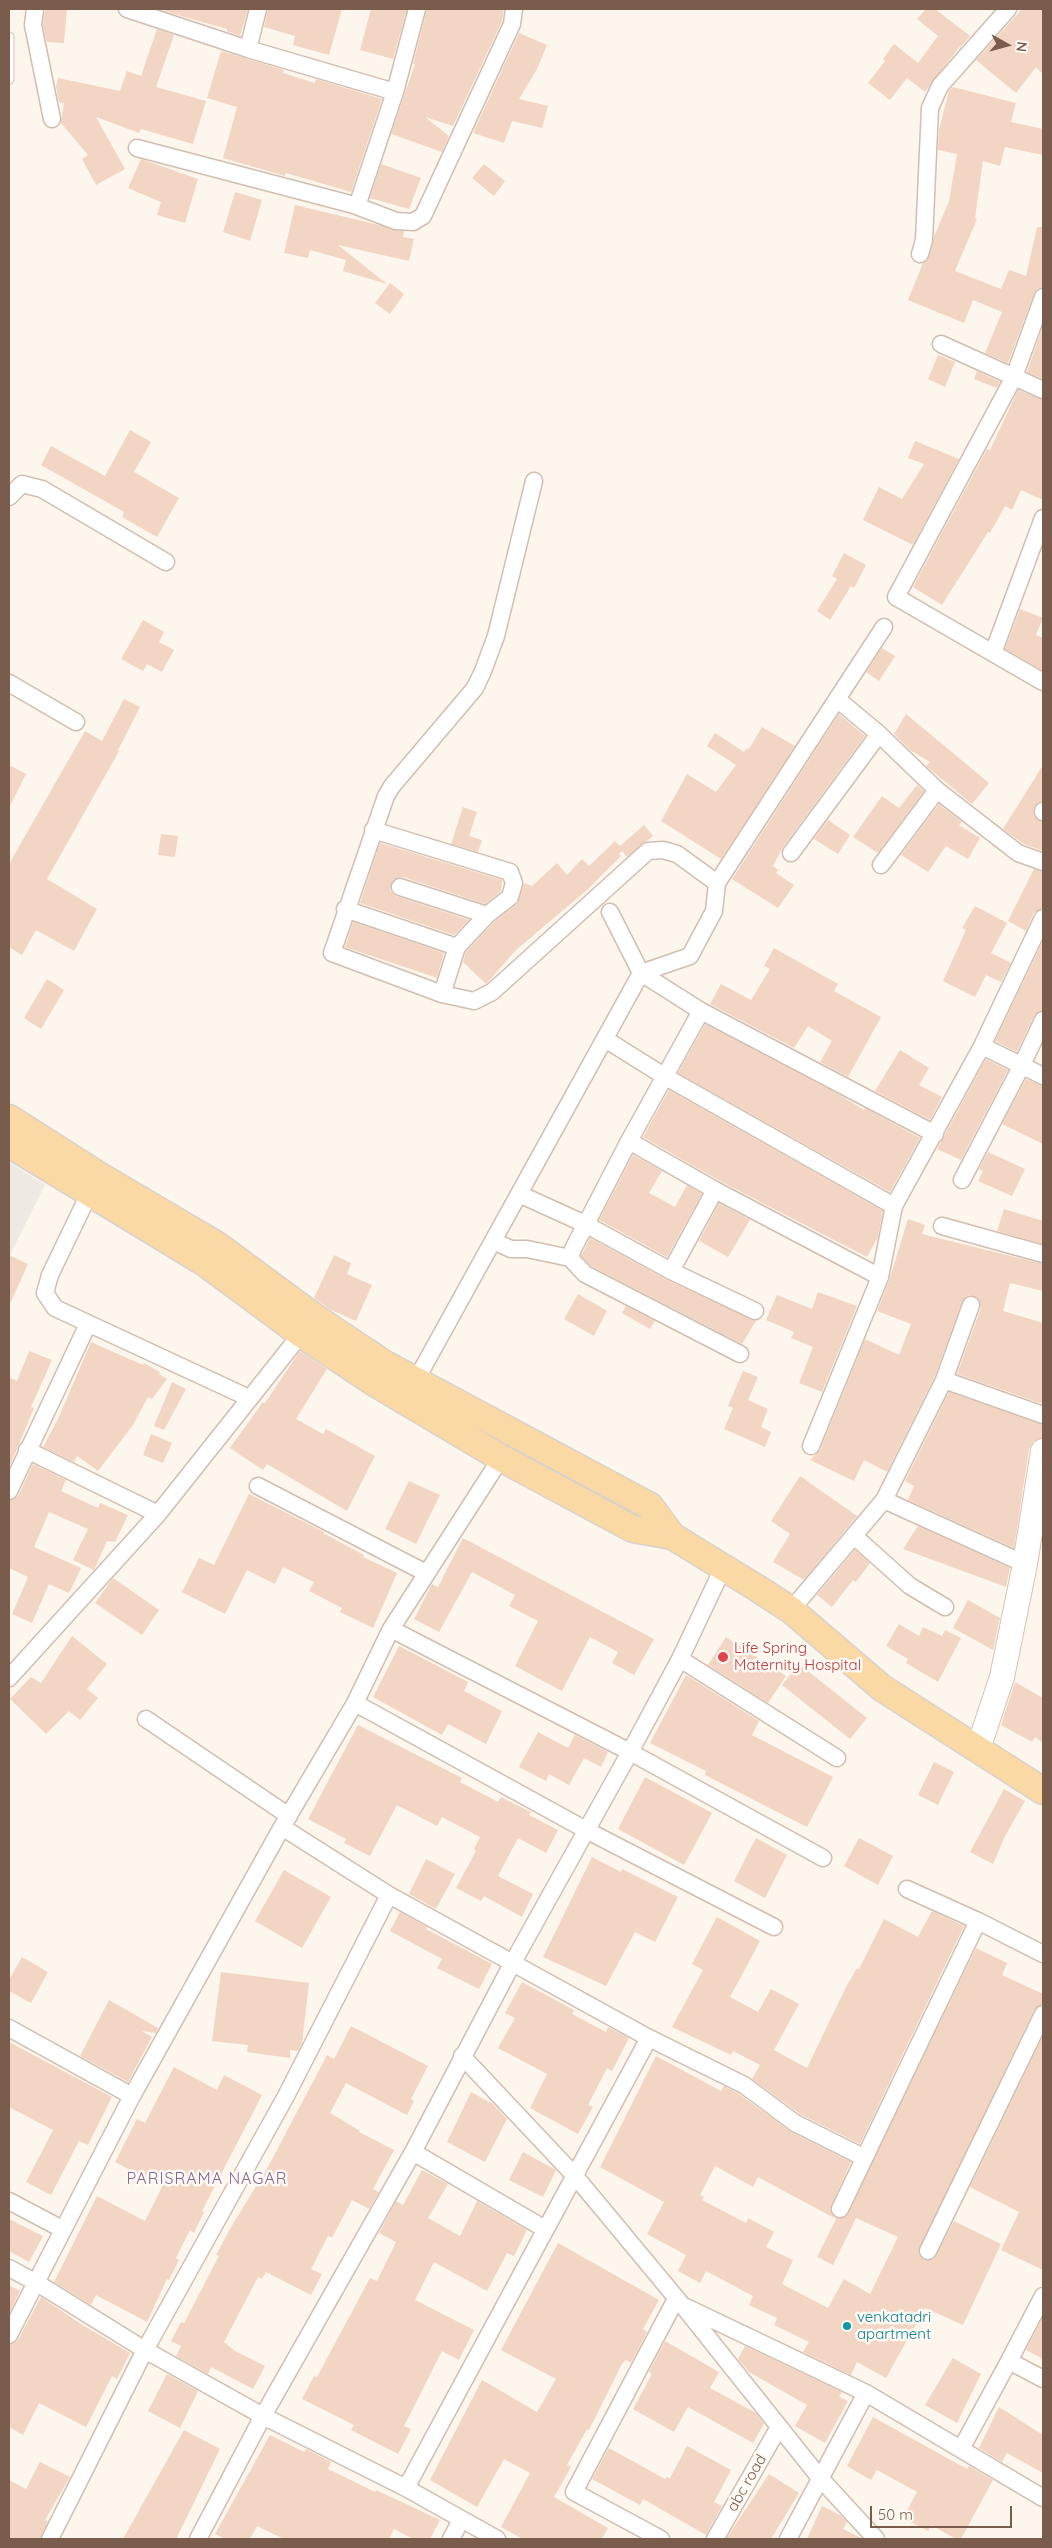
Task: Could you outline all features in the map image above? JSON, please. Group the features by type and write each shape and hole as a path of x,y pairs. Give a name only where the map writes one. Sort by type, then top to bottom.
{"main road":[{"path":"9,1118 100,1176 217,1245 353,1345 415,1382 650,1506 672,1536 791,1610 882,1688 1043,1791"},
{"path":"9,1144 205,1263 301,1334 373,1382 501,1458 634,1529 672,1536"}],"street":[{"path":"35,9 33,25 52,119"},
{"path":"128,9 248,49 395,92"},
{"path":"248,49 258,9"},
{"path":"357,206 395,92 418,9"},
{"path":"137,148 357,206 396,222 413,222 423,216 512,24 514,9"},
{"path":"920,254 924,240 930,108 940,86 1008,9"},
{"path":"1043,297 1014,377 896,597 1043,682"},
{"path":"941,344 1043,390"},
{"path":"534,481 500,619 483,671 475,688 392,786 373,830 345,909 332,953 442,994 474,1001 492,992 648,850 663,850 677,854 717,883"},
{"path":"9,497 22,484 42,489 166,562"},
{"path":"993,652 1043,518"},
{"path":"415,1382 642,973 690,956 714,911 717,883 884,627"},
{"path":"9,682 76,722"},
{"path":"837,699 879,734 937,790 1018,853 1043,862"},
{"path":"791,854 879,734"},
{"path":"881,864 937,790"},
{"path":"373,830 510,872 514,883 510,897 487,915 457,947 442,994"},
{"path":"400,887 487,915"},
{"path":"345,909 457,947"},
{"path":"610,912 642,973 701,1011 935,1134"},
{"path":"811,1446 880,1276 894,1206 982,1046 1043,918"},
{"path":"570,1258 585,1224 629,1141 701,1011"},
{"path":"962,1180 1022,1065 1043,1020"},
{"path":"605,1038 664,1076 894,1206"},
{"path":"982,1046 1043,1076"},
{"path":"629,1141 715,1190 880,1276"},
{"path":"670,1271 715,1190"},
{"path":"89,1194 50,1275 45,1293 55,1308 249,1398"},
{"path":"519,1194 585,1224 670,1271 755,1311"},
{"path":"942,1226 1043,1254"},
{"path":"493,1241 511,1248 527,1249 570,1258 585,1274 740,1354"},
{"path":"791,1610 884,1500 944,1380 971,1305"},
{"path":"9,1491 88,1324"},
{"path":"9,1678 158,1514 301,1334"},
{"path":"944,1380 1043,1415"},
{"path":"27,1450 158,1514"},
{"path":"978,1749 1002,1678 1025,1564 1043,1451"},
{"path":"9,2335 132,2096 285,1821 355,1703 391,1629 501,1458"},
{"path":"258,1486 426,1573"},
{"path":"884,1500 1025,1564"},
{"path":"854,1536 910,1586 945,1607"},
{"path":"198,2539 263,2416 413,2152 462,2056 630,1752 680,1659 723,1568"},
{"path":"391,1629 630,1752 822,1858"},
{"path":"680,1659 837,1758"},
{"path":"355,1703 586,1830 774,1927"},
{"path":"146,1718 389,1895 649,2038 744,2085 795,2123 863,2157"},
{"path":"907,1890 978,1921 1043,1954"},
{"path":"50,2539 145,2350 286,2096 389,1895"},
{"path":"840,2209 863,2157 978,1921"},
{"path":"928,2251 1043,2014"},
{"path":"9,2028 132,2096"},
{"path":"406,2488 649,2038"},
{"path":"462,2056 575,2176 820,2478 876,2539"},
{"path":"413,2152 545,2230"},
{"path":"9,2201 62,2229"},
{"path":"9,2268 37,2283 145,2350 263,2416 406,2488 497,2539"},
{"path":"961,2449 1043,2296"},
{"path":"679,2302 866,2393 1043,2498"},
{"path":"661,2539 574,2492 679,2302"},
{"path":"1009,2361 1043,2379"},
{"path":"788,2539 866,2393"},
{"name":"abc road","path":"715,2539 779,2427"},
{"path":"451,2539 461,2520"}],"lane":[{"path":"9,38 9,79"}],"shaded area":[{"path":"9,1162 45,1185 9,1257"}],"building":[{"path":"45,9 67,9 64,43 47,42 43,25"},
{"path":"164,9 248,9 240,36 227,31 227,29 164,11"},
{"path":"268,9 342,9 329,55 293,45 295,36 264,27"},
{"path":"371,9 407,9 393,59 360,50"},
{"path":"427,9 504,9 502,21 453,126 425,117 449,136 442,152 391,134 415,64 413,64"},
{"path":"926,9 935,9 970,36 925,92 907,78 890,100 868,83 885,61 883,59 894,44 918,63 938,36 917,19"},
{"path":"1022,9 1043,9 1043,74 1036,67 1016,93 976,60"},
{"path":"157,29 174,35 156,87 206,101 193,144 141,129 139,133 96,117 125,169 96,185 82,159 88,155 61,123 64,103 59,102 56,87 58,78 120,91 127,71 141,76"},
{"path":"519,33 547,45 537,69 519,99 548,106 542,128 512,121 504,143 473,133"},
{"path":"221,51 284,70 283,73 315,83 316,79 382,99 351,192 286,173 285,176 223,158 237,107 207,98"},
{"path":"953,87 1016,103 1011,122 1043,129 1043,155 1005,147 1000,166 983,161 975,218 977,219 955,271 1001,289 1009,270 1026,276 1037,227 1043,227 1043,287 1037,289 1034,294 1008,363 985,353 1002,312 973,300 964,323 908,300 923,263 929,257 934,237 949,201 957,154 938,150 939,130 949,91"},
{"path":"141,159 198,179 185,223 157,215 161,202 128,188"},
{"path":"381,164 421,178 409,209 370,198"},
{"path":"484,164 505,181 494,196 472,178"},
{"path":"235,192 262,200 250,241 223,232"},
{"path":"295,205 404,231 403,237 414,239 409,261 338,245 387,284 343,271 346,260 310,250 308,258 284,253"},
{"path":"390,283 404,294 390,314 375,303"},
{"path":"1043,326 1043,379 1027,372"},
{"path":"938,355 955,362 945,387 928,379"},
{"path":"977,371 1000,382 997,388 974,379"},
{"path":"1018,390 1043,400 1043,500 1021,490 1012,510 1005,506 990,533 988,532 942,605 913,587 987,449 990,450"},
{"path":"130,430 151,442 134,472 179,498 157,537 122,517 124,512 41,465 51,446 105,476"},
{"path":"915,441 959,459 913,545 863,520 879,487 902,499 924,464 908,458"},
{"path":"844,553 866,565 854,588 851,586 830,620 817,611 837,579 832,576"},
{"path":"1020,609 1043,618 1036,635 1043,638 1043,671 1005,649"},
{"path":"143,620 164,632 159,642 174,650 162,672 147,664 143,671 121,659"},
{"path":"882,648 895,656 879,681 866,672"},
{"path":"124,699 140,707 119,751 47,879 97,909 74,951 36,930 22,955 9,947 9,864 85,731 102,741"},
{"path":"839,714 865,736 783,847 773,866 778,870 776,873 794,885 778,908 732,879"},
{"path":"906,714 989,783 972,804 926,766 930,762 910,750 894,734"},
{"path":"762,727 795,746 721,859 661,821 687,774 716,792 736,765 707,746 715,733 744,752 747,748 749,749"},
{"path":"9,765 26,774 9,808"},
{"path":"1043,765 1043,801 1038,803 1033,811 1035,817 1043,822 1043,851 1024,844 1003,829"},
{"path":"917,785 924,791 878,853 853,837 882,796 899,808"},
{"path":"939,804 962,822 959,825 980,838 968,859 946,846 928,872 901,855"},
{"path":"463,807 477,812 469,836 482,840 478,852 451,844"},
{"path":"828,820 850,835 838,854 814,839"},
{"path":"644,825 653,836 627,857 622,851 619,854 621,856 587,890 516,950 486,984 463,962 466,952 494,922 517,904 524,883 532,886 557,863 567,875 582,859 589,866 615,841 620,846"},
{"path":"161,834 178,836 175,857 158,855"},
{"path":"380,843 502,880 501,891 485,904 403,877 393,880 390,890 396,896 469,920 454,935 360,903"},
{"path":"1034,869 1043,872 1043,908 1034,913 1026,931 1008,921"},
{"path":"975,906 1007,923 991,953 1011,963 1001,982 986,975 975,997 943,981 966,930 962,928"},
{"path":"353,922 444,953 437,978 345,947"},
{"path":"1043,941 1043,1010 1034,1016 1017,1052 995,1041"},
{"path":"774,948 838,984 834,991 881,1017 848,1077 820,1062 832,1041 808,1026 794,1048 710,1004 721,984 751,1000 770,969 764,966"},
{"path":"47,979 64,990 41,1029 24,1018"},
{"path":"705,1024 920,1138 890,1192 678,1073"},
{"path":"900,1050 929,1068 919,1085 942,1097 930,1120 875,1091"},
{"path":"986,1059 1008,1070 961,1160 937,1149"},
{"path":"1026,1079 1043,1086 1043,1144 1002,1124"},
{"path":"669,1090 883,1211 878,1237 867,1257 720,1181 643,1137"},
{"path":"988,1152 1025,1169 1012,1196 978,1181 983,1171 979,1169"},
{"path":"633,1155 662,1171 649,1193 675,1207 687,1185 702,1194 667,1257 599,1220"},
{"path":"719,1203 750,1220 728,1257 699,1241"},
{"path":"1004,1209 1043,1221 1043,1244 997,1231"},
{"path":"908,1219 925,1225 922,1234 1043,1264 1043,1291 1010,1283 1003,1311 1043,1323 1043,1404 957,1374 981,1308 978,1298 969,1295 962,1302 935,1376 887,1472 864,1460 854,1481 810,1460 820,1450 865,1339 899,1355 911,1324 877,1311 889,1281"},
{"path":"590,1238 667,1280 756,1321 742,1344 591,1266 581,1256"},
{"path":"9,1255 28,1264 9,1306"},
{"path":"334,1255 351,1263 347,1274 372,1285 356,1321 329,1309 314,1298"},
{"path":"818,1292 857,1306 822,1392 799,1383 813,1347 791,1338 794,1332 766,1320 777,1295 812,1309"},
{"path":"578,1294 607,1311 594,1336 564,1319"},
{"path":"626,1306 655,1321 650,1329 622,1313"},
{"path":"91,1342 143,1365 144,1363 160,1372 159,1374 167,1379 152,1399 148,1397 133,1425 98,1471 77,1456 74,1462 43,1447 58,1419"},
{"path":"29,1351 52,1360 31,1407 34,1408 9,1468 9,1377 17,1381"},
{"path":"300,1351 327,1369 296,1419 323,1434 326,1429 375,1456 347,1511 267,1464 263,1470 230,1448 263,1402 265,1403"},
{"path":"743,1371 758,1377 748,1400 768,1409 761,1427 771,1432 765,1447 724,1429 733,1408 728,1406"},
{"path":"172,1382 186,1389 164,1430 154,1426"},
{"path":"949,1392 1043,1425 1043,1438 1033,1442 1029,1449 1014,1548 908,1500 914,1486 905,1481"},
{"path":"151,1434 172,1443 163,1463 143,1455"},
{"path":"33,1464 66,1480 61,1491 98,1508 100,1503 128,1515 115,1542 107,1541 94,1570 73,1560 88,1529 49,1512 34,1547 81,1568 69,1593 49,1584 32,1623 12,1614 28,1577 9,1568 9,1501 18,1496"},
{"path":"800,1476 857,1516 804,1580 773,1562 790,1534 771,1521"},
{"path":"409,1481 440,1495 416,1544 385,1529"},
{"path":"249,1494 324,1532 364,1555 363,1557 397,1573 373,1628 340,1612 342,1608 309,1591 314,1582 283,1567 275,1584 247,1570 225,1614 182,1592 199,1558 214,1565"},
{"path":"918,1526 1010,1568 1006,1587 903,1549"},
{"path":"463,1538 654,1639 634,1675 612,1663 618,1652 590,1637 562,1691 515,1666 538,1621 509,1606 515,1595 472,1572 439,1632 414,1619 432,1584 438,1587"},
{"path":"855,1550 870,1563 856,1582 853,1580 832,1607 817,1595"},
{"path":"113,1578 159,1610 142,1635 95,1603"},
{"path":"968,1600 1000,1618 993,1650 953,1628"},
{"path":"899,1624 919,1636 923,1627 942,1636 945,1630 961,1638 938,1682 906,1663 908,1659 886,1646"},
{"path":"72,1636 107,1664 87,1689 98,1698 80,1720 69,1711 46,1734 10,1699 31,1677 41,1683"},
{"path":"726,1637 786,1676 768,1703 708,1665"},
{"path":"399,1646 468,1682 464,1691 502,1711 486,1744 448,1724 442,1735 373,1697"},
{"path":"799,1664 867,1718 850,1739 782,1685"},
{"path":"686,1675 759,1721 752,1735 833,1777 807,1827 705,1775 706,1771 650,1743"},
{"path":"1015,1682 1043,1698 1043,1743 1035,1737 1032,1742 1001,1725"},
{"path":"358,1725 462,1778 460,1782 498,1802 501,1797 531,1812 529,1815 558,1830 546,1853 518,1838 498,1876 533,1894 522,1917 484,1896 481,1901 456,1888 476,1851 474,1849 480,1837 442,1817 437,1826 397,1805 370,1856 344,1843 346,1839 308,1819"},
{"path":"538,1732 568,1748 575,1735 608,1752 601,1767 584,1758 569,1785 549,1774 546,1781 519,1767"},
{"path":"934,1762 954,1772 938,1805 918,1795"},
{"path":"645,1777 712,1813 684,1865 618,1829"},
{"path":"1004,1789 1025,1801 1005,1836 993,1864 970,1852"},
{"path":"756,1838 787,1855 765,1898 734,1881"},
{"path":"859,1838 893,1856 878,1885 844,1866"},
{"path":"592,1857 621,1872 622,1869 678,1897 655,1942 635,1932 606,1986 543,1957"},
{"path":"426,1859 455,1874 436,1909 409,1894"},
{"path":"284,1870 331,1897 302,1948 255,1921"},
{"path":"932,1911 964,1926 860,2144 800,2114 752,2079 760,2065 733,2051 731,2055 672,2027 703,1970 692,1964 717,1917 760,1941 730,1997 758,2012 771,1989 799,2004 774,2050 807,2068 847,1985 857,1968 859,1969 884,1919 918,1937"},
{"path":"400,1912 427,1927 426,1929 492,1964 479,1989 437,1968 442,1959 390,1931"},
{"path":"976,1948 1007,1963 1002,1975 1043,1994 1043,2004 1034,2010 918,2252 924,2260 934,2259 954,2221 1001,2244 963,2325 925,2308 886,2378 857,2362 851,2375 803,2352 809,2342 774,2325 777,2318 749,2305 753,2296 706,2271 700,2283 678,2271 686,2255 647,2234 664,2202 600,2167 656,2056 721,2091 724,2086 739,2094 791,2132 851,2162 830,2209 835,2218 845,2217","holes":["715,2166 753,2187 758,2177 836,2219 817,2257 833,2265 856,2218 898,2237 870,2294 844,2279 828,2308 782,2284 793,2260 766,2247 774,2232 748,2218 746,2223 702,2200 704,2197 700,2195"]},
{"path":"22,1957 48,1972 31,2003 9,1991 9,1980"},
{"path":"221,1972 309,1983 302,2043 298,2051 290,2050 290,2058 247,2052 248,2045 212,2041"},
{"path":"522,1982 574,2010 572,2014 606,2032 608,2027 629,2038 612,2071 607,2068 588,2105 593,2107 578,2134 530,2108 547,2074 498,2048 515,2018 505,2013"},
{"path":"109,2000 158,2028 156,2033 142,2031 152,2037 128,2082 80,2056"},
{"path":"351,2026 428,2066 411,2099 414,2101 407,2115 346,2083 330,2113 359,2132 394,2150 373,2189 379,2192 369,2209 352,2200 332,2238 328,2236 311,2269 322,2274 311,2295 266,2272 262,2279 258,2277 224,2342 235,2351 265,2366 253,2389 211,2367 208,2374 176,2356 181,2346 171,2341 181,2322 184,2323 219,2256 216,2255 269,2165 327,2055 334,2059"},
{"path":"1043,2036 1043,2270 1001,2250 1019,2212 970,2187"},
{"path":"9,2042 112,2097 88,2145 79,2141 51,2195 26,2182 53,2130 9,2107"},
{"path":"174,2067 217,2090 224,2075 262,2095 202,2211 204,2212 194,2233 190,2230 176,2258 179,2260 169,2280 167,2279 147,2322 96,2295 91,2305 54,2282 97,2196 145,2221 162,2187 115,2162 137,2119 145,2123"},
{"path":"471,2092 493,2104 507,2119 485,2162 447,2142"},
{"path":"523,2152 556,2170 543,2197 509,2180"},
{"path":"422,2170 448,2184 428,2218 460,2236 477,2201 527,2230 514,2256 507,2253 487,2291 434,2262 415,2300 474,2330 459,2360 442,2351 404,2426 411,2429 398,2454 351,2430 354,2425 302,2399 314,2376 317,2377 370,2278 377,2281 396,2242 379,2233 396,2201 403,2205"},
{"path":"9,2219 43,2236 29,2262 9,2251"},
{"path":"558,2243 659,2300 643,2329 647,2332 631,2363 626,2360 622,2364 589,2430 587,2429 567,2465 571,2467 554,2497 608,2528 602,2539 523,2539 501,2527 530,2473 504,2459 477,2507 430,2480 482,2380 537,2412 556,2379 501,2350"},
{"path":"9,2285 20,2291 9,2314"},
{"path":"41,2297 81,2324 130,2353 117,2379 112,2376 86,2427 39,2403 23,2435 9,2427 9,2345 18,2340"},
{"path":"1043,2317 1043,2359 1026,2350"},
{"path":"665,2341 719,2372 710,2388 756,2413 764,2424 753,2443 688,2407 674,2432 633,2409 652,2374 649,2372"},
{"path":"745,2346 842,2392 839,2397 848,2401 825,2443 795,2426 807,2405 749,2372 738,2359"},
{"path":"953,2358 981,2374 957,2423 925,2405"},
{"path":"167,2374 198,2391 180,2428 148,2411"},
{"path":"999,2407 1043,2435 1043,2473 1007,2453 1002,2462 979,2448"},
{"path":"873,2417 967,2469 969,2466 993,2480 961,2539 956,2539 931,2525 928,2531 903,2518 917,2492 877,2470 871,2480 847,2466"},
{"path":"184,2430 220,2449 176,2539 123,2539"},
{"path":"270,2435 304,2452 306,2449 331,2462 328,2469 440,2520 430,2539 413,2539 394,2529 389,2539 284,2539 257,2526 250,2539 225,2539 215,2534"},
{"path":"687,2446 731,2470 714,2502 722,2506 706,2535 643,2499 640,2505 592,2479 609,2448 665,2479 667,2477 670,2478"},
{"path":"40,2462 70,2477 45,2520 48,2521 40,2539 9,2539 9,2480 26,2489"},
{"path":"769,2474 799,2493 771,2539 726,2539"},
{"path":"822,2506 840,2515 847,2522 843,2529 863,2539 807,2539"}],"place":[{"name":"Life Spring Maternity Hospital","path":"723,1657"},
{"name":"venkatadri apartment","path":"847,2326"}],"district":[{"name":"PARISRAMA NAGAR","path":"207,2179"}]}
